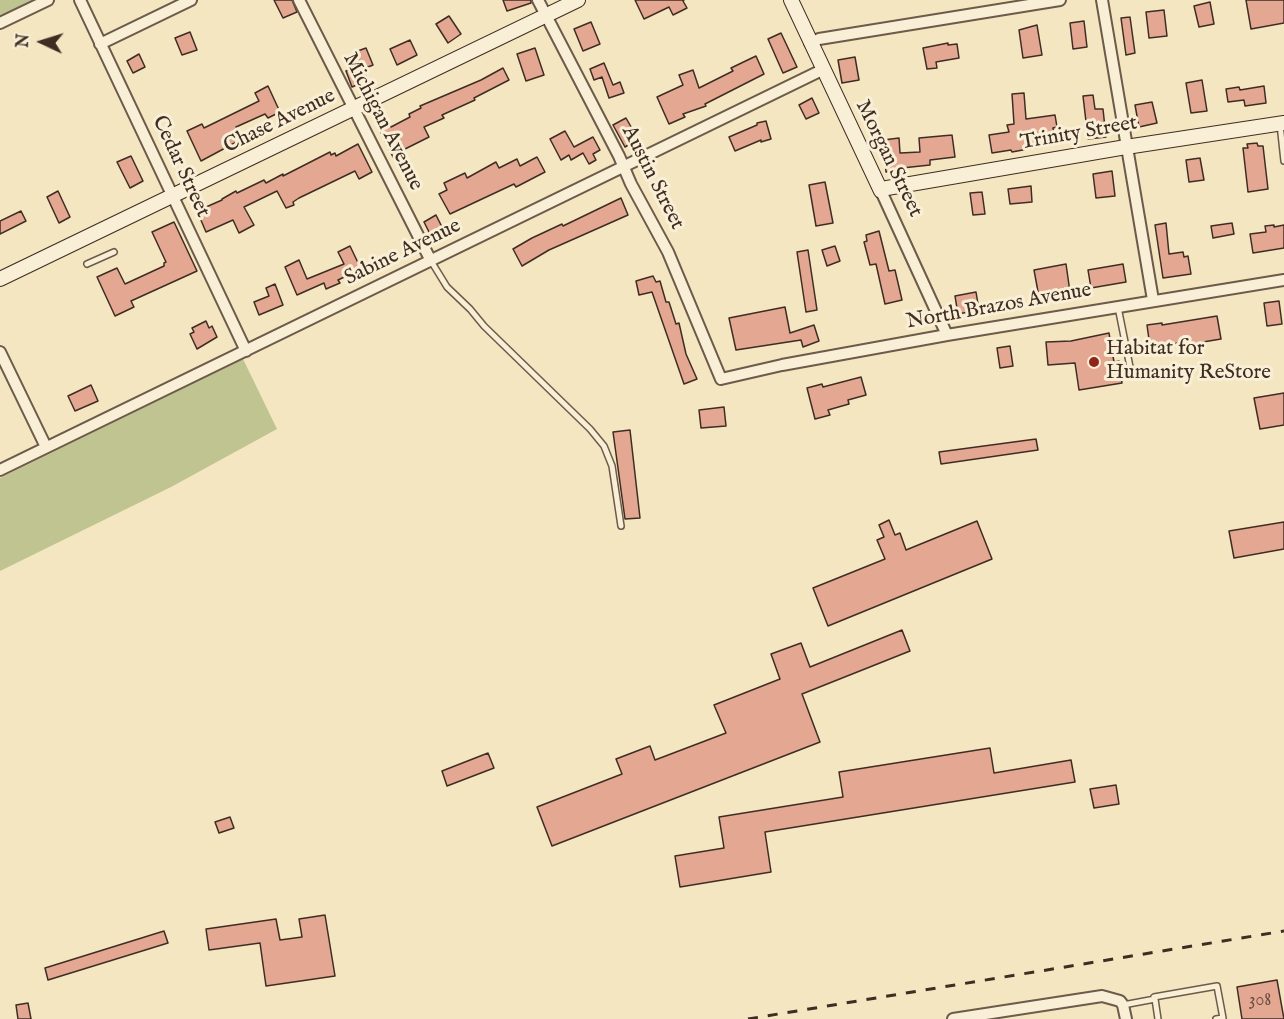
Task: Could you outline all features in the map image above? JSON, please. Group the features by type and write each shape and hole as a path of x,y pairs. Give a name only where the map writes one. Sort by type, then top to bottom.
{"street":[{"path":"0,23 48,0"},
{"name":"Cedar Street","path":"80,0 246,351"},
{"path":"100,44 191,0"},
{"name":"Michigan Avenue","path":"299,0 431,261"},
{"name":"Austin Street","path":"538,0 668,252 721,379"},
{"name":"Chase Avenue","path":"0,279 578,0"},
{"name":"Morgan Street","path":"790,0 947,335"},
{"path":"810,43 819,39 1060,0"},
{"path":"1102,0 1153,300"},
{"name":"Sabine Avenue","path":"0,470 822,70"},
{"name":"Trinity Street","path":"881,191 887,188 1126,147 1282,123"},
{"name":"North Brazos Avenue","path":"721,379 782,365 947,335 1284,280"},
{"path":"0,352 46,447"},
{"path":"953,1019 1102,996 1118,1002 1126,1019"}],"lane":[{"path":"1282,123 1284,161"},
{"path":"87,264 114,252"},
{"path":"431,261 447,287 590,429 604,446 612,466 621,526"},
{"path":"1118,307 1131,372"},
{"path":"1118,1002 1155,999 1154,997 1217,986 1223,1018 1216,1019"},
{"path":"1155,999 1158,1019"}],"green space":[{"path":"0,0 36,0 0,18"},
{"path":"243,359 277,429 171,487 0,571 0,478"}],"building":[{"path":"274,0 292,0 297,12 283,18"},
{"path":"503,0 531,0 531,3 507,11"},
{"path":"635,0 684,0 687,8 673,15 669,7 644,19"},
{"path":"1246,0 1284,0 1284,23 1251,29"},
{"path":"1210,2 1214,24 1199,27 1194,6"},
{"path":"1164,10 1167,36 1149,38 1146,12"},
{"path":"449,16 461,34 448,43 436,24"},
{"path":"1130,17 1135,53 1126,55 1121,18"},
{"path":"1084,21 1087,47 1073,49 1070,23"},
{"path":"591,22 600,44 583,51 574,29"},
{"path":"1037,25 1042,55 1023,58 1019,30"},
{"path":"190,32 197,50 182,55 175,38"},
{"path":"781,33 797,67 783,73 768,39"},
{"path":"410,40 417,55 397,65 390,49"},
{"path":"948,43 948,45 957,44 959,58 936,62 937,68 927,69 923,48"},
{"path":"366,48 373,65 363,69 355,52"},
{"path":"535,48 544,75 526,81 517,54"},
{"path":"139,54 145,67 133,73 127,61"},
{"path":"756,56 764,74 705,104 706,106 683,114 685,117 669,124 657,97 683,85 679,75 693,70 699,88 733,71 731,68"},
{"path":"855,57 859,80 842,83 838,60"},
{"path":"604,63 613,85 620,82 624,93 609,98 602,77 594,80 590,69"},
{"path":"361,65 368,80 352,87 346,71"},
{"path":"503,68 509,80 474,98 475,100 442,115 444,118 424,127 429,137 403,150 405,153 394,159 379,129 389,123 391,127 410,117 409,114 421,108 420,106"},
{"path":"1202,80 1207,111 1191,113 1186,83"},
{"path":"268,86 280,112 268,118 265,114 236,127 242,139 201,161 187,131 202,124 204,128 259,101 255,93"},
{"path":"1264,86 1266,103 1245,106 1244,100 1228,102 1226,89 1239,87 1240,90"},
{"path":"1024,93 1026,119 1055,115 1057,127 1053,128 1055,144 1012,152 1011,150 992,153 989,135 1009,132 1007,125 1014,124 1012,94"},
{"path":"1093,95 1095,109 1103,109 1106,137 1088,139 1083,96"},
{"path":"812,98 819,113 806,119 799,105"},
{"path":"1152,102 1157,123 1139,127 1135,105"},
{"path":"626,118 638,139 625,147 613,125"},
{"path":"766,121 771,139 761,142 761,140 735,151 729,137"},
{"path":"565,131 574,147 593,137 600,150 593,154 596,160 589,164 583,153 571,160 569,155 561,160 550,139"},
{"path":"952,135 955,157 930,160 930,165 886,172 883,140 899,138 900,153 920,152 919,138"},
{"path":"1257,143 1258,146 1263,146 1268,189 1248,192 1243,148 1248,148 1247,144"},
{"path":"358,144 372,172 359,179 355,171 299,198 293,202 294,205 286,208 277,191 244,207 254,225 239,233 233,220 206,232 197,211 236,191 237,193 264,180 266,183 330,152 331,155 335,153 336,156"},
{"path":"131,156 143,181 130,188 117,162"},
{"path":"537,157 545,172 516,187 514,184 450,214 439,194 447,190 444,183 465,173 467,178 496,162 499,168 517,159 520,166"},
{"path":"1200,158 1204,180 1189,182 1186,160"},
{"path":"1112,171 1115,196 1096,198 1093,174"},
{"path":"825,182 833,223 816,226 809,185"},
{"path":"1031,186 1032,202 1010,204 1008,189"},
{"path":"58,191 70,217 59,223 47,197"},
{"path":"982,192 985,214 973,215 970,193"},
{"path":"621,198 628,215 549,250 522,266 513,249 532,238"},
{"path":"21,211 26,221 0,234 0,221"},
{"path":"436,215 445,233 433,240 424,222"},
{"path":"174,222 197,271 131,301 134,307 115,316 97,277 117,268 125,284 164,266 166,262 152,232"},
{"path":"1166,223 1169,254 1183,252 1184,257 1188,256 1191,274 1163,278 1155,225"},
{"path":"1232,223 1234,234 1213,238 1211,226"},
{"path":"1274,225 1274,227 1284,225 1284,248 1253,253 1250,234 1266,232 1265,226"},
{"path":"879,231 889,271 895,270 902,300 885,304 876,264 870,265 864,242 867,241 866,235"},
{"path":"350,246 361,269 338,280 340,283 326,289 324,283 297,295 285,267 299,260 307,279 344,264 338,252"},
{"path":"835,246 840,261 827,266 822,250"},
{"path":"808,250 817,310 806,312 797,252"},
{"path":"1066,264 1070,292 1039,297 1034,270"},
{"path":"1123,264 1126,282 1091,288 1088,270"},
{"path":"653,276 656,282 660,281 666,302 669,302 676,324 679,323 686,354 697,379 684,384 652,292 639,295 636,281"},
{"path":"275,284 283,305 259,315 254,302 269,296 266,288"},
{"path":"976,292 979,310 958,314 955,296"},
{"path":"1279,301 1282,324 1267,326 1264,303"},
{"path":"785,307 790,333 814,325 819,341 803,347 801,340 736,350 729,318"},
{"path":"1217,316 1221,339 1179,346 1179,343 1150,347 1147,325 1162,323 1162,325"},
{"path":"206,321 209,328 212,326 217,337 197,349 190,334 194,332 192,328"},
{"name":"Habitat for Humanity ReStore","path":"1109,333 1114,362 1119,361 1122,383 1079,390 1075,363 1048,365 1046,342 1071,341"},
{"path":"1010,346 1013,366 1000,368 997,348"},
{"path":"861,377 866,395 848,400 849,404 828,410 830,415 815,419 807,388 822,384 823,387"},
{"path":"91,385 98,401 75,411 68,396"},
{"path":"1284,393 1284,425 1260,429 1254,398"},
{"path":"724,407 726,426 701,428 699,410"},
{"path":"630,430 640,518 625,519 613,432"},
{"path":"1036,439 1038,450 941,464 939,452"},
{"path":"889,520 895,535 900,533 906,550 977,521 992,559 828,626 813,588 885,559 877,540 884,537 879,525"},
{"path":"1284,522 1284,549 1234,558 1229,531"},
{"path":"902,630 910,651 802,694 820,742 552,846 537,807 622,774 616,759 650,746 655,760 726,733 714,705 780,679 771,654 801,643 810,667"},
{"path":"990,748 994,773 1071,760 1075,782 765,832 771,872 680,887 675,856 724,848 719,817 843,797 839,772"},
{"path":"488,753 494,768 447,786 442,771"},
{"path":"1116,785 1119,804 1094,808 1090,789"},
{"path":"230,817 234,828 219,833 215,822"},
{"path":"325,915 335,976 266,986 260,943 209,950 206,929 276,919 280,940 302,937 299,919"},
{"path":"164,931 168,943 48,980 45,968"},
{"path":"1277,980 1284,1019 1242,1019 1237,987"},
{"path":"28,1003 31,1019 18,1019 16,1005"}],"railway":[{"path":"748,1019 1284,931"}],"place":[{"name":"Habitat for Humanity ReStore","path":"1094,362"}]}
